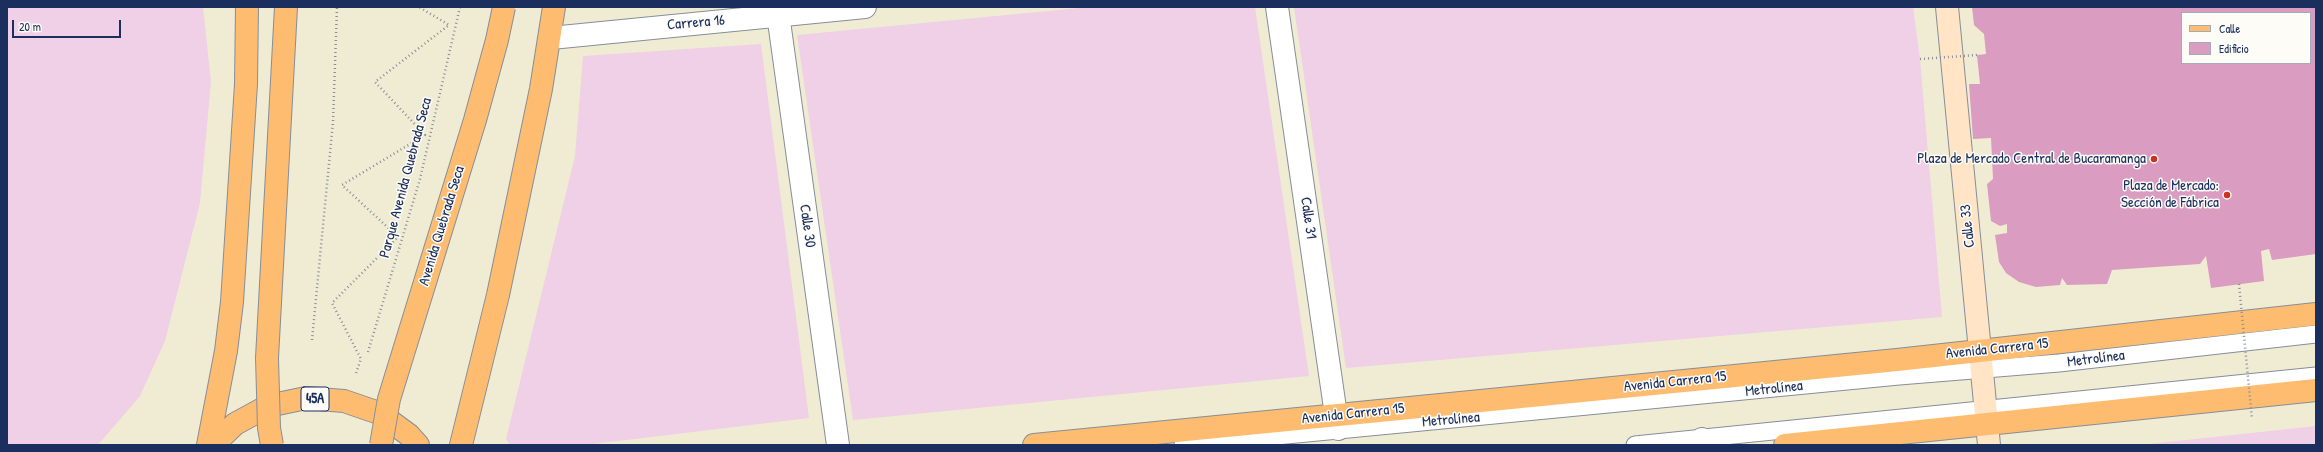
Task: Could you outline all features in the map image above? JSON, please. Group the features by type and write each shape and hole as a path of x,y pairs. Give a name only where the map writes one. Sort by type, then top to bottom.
{"main road":[{"path":"208,445 226,351 232,302 246,84 247,7"},
{"path":"272,445 269,428 267,358 286,7"},
{"name":"Avenida Quebrada Seca","path":"381,445 389,399 475,120 504,7"},
{"path":"461,445 498,295 551,38 554,7"},
{"name":"Avenida Carrera 15","path":"1034,445 1338,422 1981,360 2316,314"},
{"path":"1785,445 1987,426 2316,390"},
{"name":"45A","path":"213,445 235,424 268,406 306,398 344,401 379,413 409,434 418,445"}],"street":[{"name":"Carrera 16","path":"551,38 777,11 865,7"},
{"name":"Calle 31","path":"1277,7 1338,422"},
{"name":"Calle 33","path":"1947,7 1987,426"},
{"name":"Calle 30","path":"777,11 838,445"}],"lane":[{"name":"Metrolínea","path":"1981,360 2059,363 2316,334"},
{"path":"1635,445 1987,426 2316,376"},
{"path":"1183,445 1338,422"}],"path":[{"path":"312,340 333,122 337,7"},
{"name":"Parque Avenida Quebrada Seca","path":"344,401 361,359 332,302 398,237 342,185 425,135 375,82 449,25 419,7"},
{"name":"Parque Avenida Quebrada Seca","path":"368,352 420,179 460,7"},
{"path":"1920,59 1977,55"},
{"path":"2239,284 2252,419"}],"shaded area":[{"path":"7,7 203,7 211,82 200,203 165,341 140,396 98,445 7,445"},
{"path":"1090,7 1255,7 1309,376 853,420 797,35"},
{"path":"1294,7 1913,7 1920,59 1942,317 1346,368"},
{"path":"761,44 809,418 585,445 510,445 506,439 575,156 583,56"},
{"path":"2316,426 2316,445 2140,445"}],"building":[{"name":"Plaza de Mercado Central de Bucaramanga","path":"1972,7 2316,7 2316,254 2272,260 2269,249 2261,251 2264,281 2211,288 2206,256 2200,264 2112,270 2107,284 2067,285 2062,278 2060,285 2036,287 2019,282 2006,273 1999,262 1995,235 2007,233 2007,224 2000,226 1991,221 1987,184 1993,179 1991,138 1973,139 1969,84 1980,84 1977,55 1986,54 1984,34 1974,25"}],"place":[{"name":"Plaza de Mercado Central de Bucaramanga","path":"2154,159"},
{"name":"Plaza de Mercado: Sección de Fábrica","path":"2227,195"}]}
